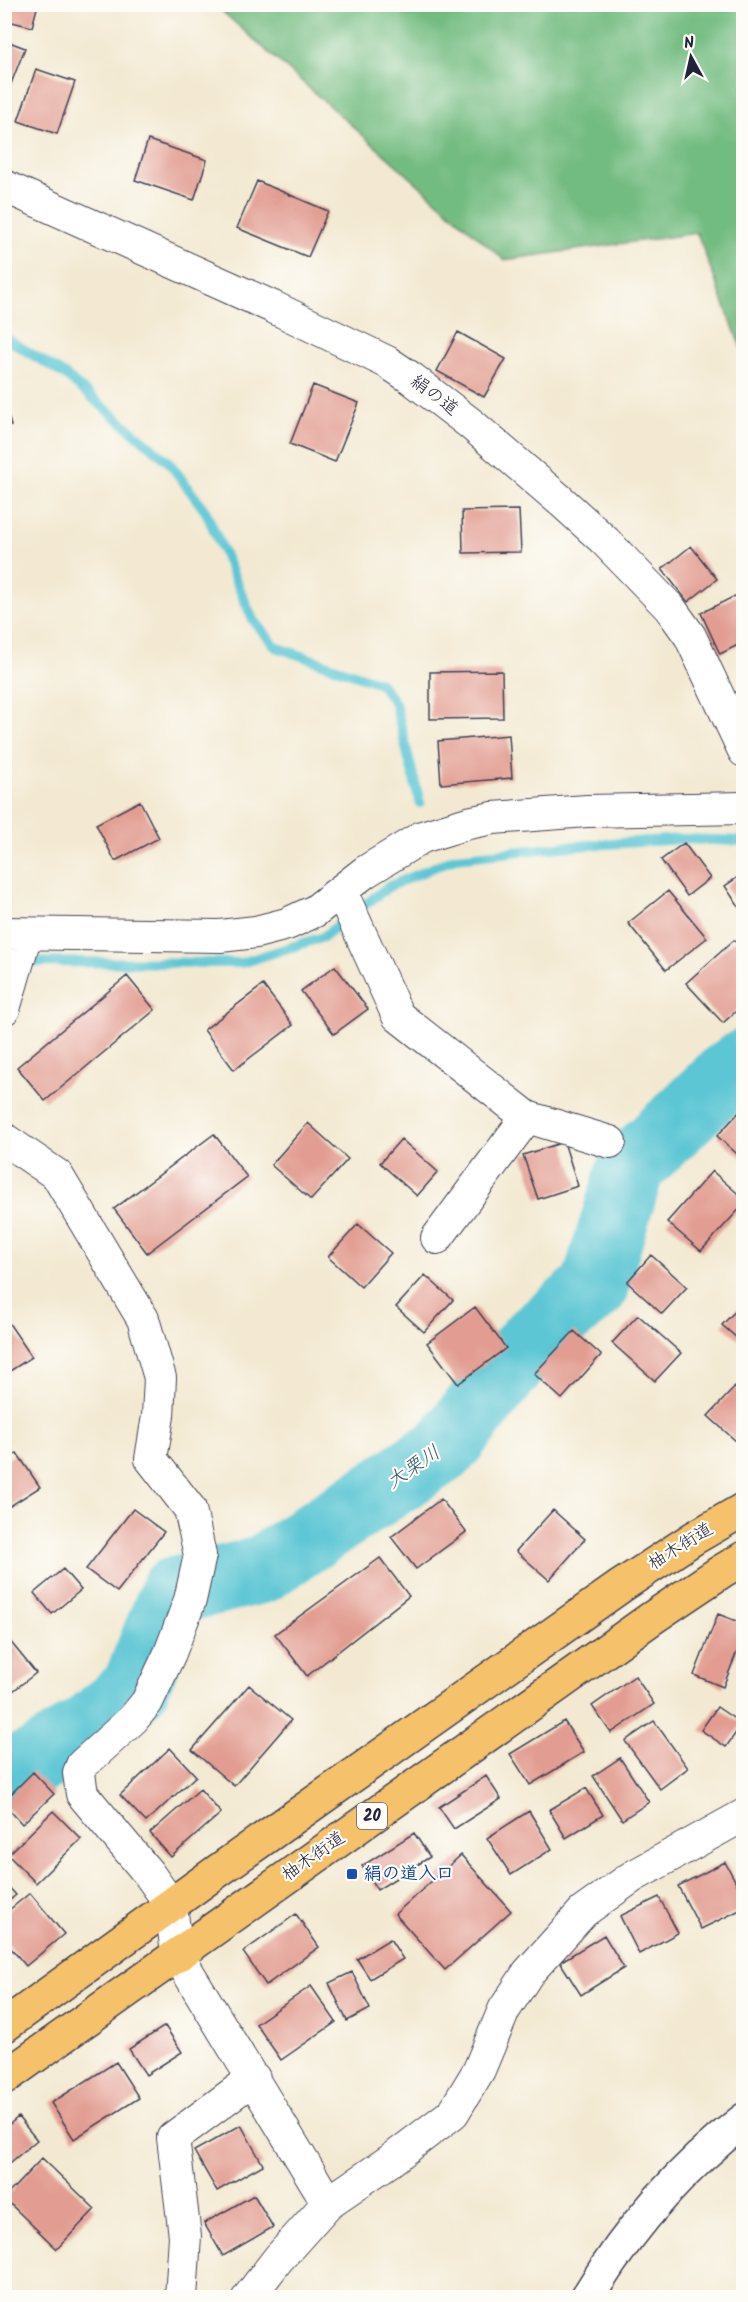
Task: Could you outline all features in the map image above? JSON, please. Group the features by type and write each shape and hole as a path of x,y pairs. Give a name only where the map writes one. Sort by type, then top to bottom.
{"main road":[{"name":"柚木街道","path":"4,2026 621,1586 694,1538 744,1509"},
{"name":"柚木街道","path":"4,2078 652,1618 744,1558"}],"street":[{"name":"絹の道","path":"4,186 178,262 387,362 454,411 605,541 670,608 690,636 744,751"},
{"path":"8,998 19,935 220,936 256,932 287,924 315,911 342,893 365,872 422,837 493,818 586,811 744,807"},
{"path":"342,893 398,1016 527,1117 610,1142"},
{"path":"437,1238 527,1117"},
{"path":"4,1140 57,1175 142,1318 160,1378 158,1416 151,1459 190,1509 200,1556 190,1600 167,1661 147,1702 133,1719 82,1765 79,1783 86,1799 171,1905 177,1954 328,2203"},
{"path":"248,2298 278,2259 328,2203 453,2113 479,2070 504,2010 528,1973 583,1912 632,1877 744,1815"},
{"path":"181,2298 185,2236 173,2138 254,2078"},
{"path":"587,2298 606,2266 638,2221 716,2142 744,2120"}],"green space":[{"path":"215,5 743,5 743,353 697,233 504,260"}],"building":[{"path":"4,4 38,4 32,27 4,20"},
{"path":"4,40 25,48 5,99 4,99"},
{"path":"36,69 75,82 57,134 18,121"},
{"path":"148,140 207,160 194,200 135,180"},
{"path":"257,181 328,211 308,257 237,228"},
{"path":"458,332 506,359 484,397 437,371"},
{"path":"313,385 359,403 335,462 290,444"},
{"path":"4,400 11,426 4,428"},
{"path":"519,510 521,552 463,553 462,511"},
{"path":"691,546 717,579 688,602 662,569"},
{"path":"739,594 744,603 744,642 720,654 701,613"},
{"path":"502,671 503,718 430,719 430,672"},
{"path":"509,735 512,778 441,784 438,741"},
{"path":"140,801 159,838 115,861 96,824"},
{"path":"684,843 710,878 687,896 661,860"},
{"path":"744,873 744,915 725,886"},
{"path":"668,891 707,938 666,970 628,923"},
{"path":"734,940 744,950 744,1004 723,1023 686,983"},
{"path":"335,966 368,1009 334,1034 301,991"},
{"path":"127,976 155,1010 45,1101 17,1067"},
{"path":"263,985 293,1025 234,1070 204,1030"},
{"path":"744,1107 744,1160 717,1136"},
{"path":"308,1123 348,1159 311,1200 271,1165"},
{"path":"214,1134 247,1177 147,1253 114,1209"},
{"path":"401,1139 438,1172 417,1196 380,1163"},
{"path":"564,1142 578,1186 538,1199 523,1155"},
{"path":"712,1171 744,1199 744,1204 701,1251 667,1222"},
{"path":"358,1224 391,1253 361,1287 328,1257"},
{"path":"651,1255 687,1287 662,1314 627,1282"},
{"path":"425,1275 453,1300 424,1332 396,1307"},
{"path":"744,1302 744,1344 722,1325"},
{"path":"475,1307 506,1348 458,1384 427,1343"},
{"path":"638,1315 681,1353 655,1381 612,1343"},
{"path":"4,1316 32,1357 10,1371 4,1363"},
{"path":"574,1331 601,1355 562,1399 534,1374"},
{"path":"735,1387 744,1395 744,1434 737,1442 708,1416"},
{"path":"17,1453 40,1487 4,1510 4,1461"},
{"path":"441,1499 466,1532 416,1569 391,1537"},
{"path":"133,1509 164,1532 117,1592 86,1569"},
{"path":"553,1510 585,1539 549,1580 516,1551"},
{"path":"380,1558 409,1596 307,1676 275,1634"},
{"path":"63,1569 81,1590 52,1614 34,1593"},
{"path":"718,1614 744,1624 744,1634 723,1687 694,1675"},
{"path":"9,1640 36,1673 4,1698 4,1643"},
{"path":"635,1676 654,1704 611,1733 592,1706"},
{"path":"249,1685 291,1720 234,1786 192,1750"},
{"path":"717,1707 742,1724 726,1747 701,1730"},
{"path":"564,1721 584,1752 530,1785 510,1754"},
{"path":"654,1721 688,1768 660,1789 625,1741"},
{"path":"170,1748 196,1776 146,1822 120,1795"},
{"path":"620,1758 649,1802 622,1820 593,1776"},
{"path":"33,1772 54,1794 22,1824 5,1805 5,1800"},
{"path":"486,1776 501,1799 454,1829 439,1807"},
{"path":"586,1788 603,1815 566,1838 549,1810"},
{"path":"200,1789 221,1813 171,1857 150,1833"},
{"path":"53,1811 81,1839 36,1883 8,1855"},
{"path":"529,1811 552,1849 511,1875 487,1838"},
{"path":"414,1833 430,1857 377,1890 362,1866"},
{"path":"461,1855 511,1911 445,1970 395,1914"},
{"path":"725,1862 744,1897 744,1908 701,1929 678,1886"},
{"path":"4,1882 16,1895 4,1905"},
{"path":"30,1893 64,1934 26,1966 4,1940 4,1914"},
{"path":"659,1897 678,1933 639,1954 620,1916"},
{"path":"296,1914 319,1947 266,1985 243,1952"},
{"path":"604,1935 624,1968 581,1995 560,1962"},
{"path":"390,1939 403,1959 370,1979 357,1959"},
{"path":"352,1972 370,2009 347,2021 329,1983"},
{"path":"311,1986 336,2022 281,2060 256,2024"},
{"path":"165,2026 182,2052 146,2075 129,2049"},
{"path":"116,2062 139,2098 74,2139 51,2103"},
{"path":"18,2117 37,2140 4,2168 4,2129"},
{"path":"241,2125 263,2165 217,2191 194,2151"},
{"path":"42,2158 95,2209 57,2249 4,2198"},
{"path":"254,2195 273,2227 223,2256 204,2223"}],"waterway":[{"path":"4,337 65,375 168,461 206,512 253,620 276,647 380,683 395,703 420,803"},
{"path":"20,962 241,963 323,937 388,887 455,858 560,847 682,839 744,841"},
{"name":"大栗川","path":"4,1775 40,1759 91,1726 135,1688 174,1591 261,1570 444,1449 530,1342 594,1288 631,1167 726,1076 744,1063"}],"place":[{"name":"絹の道入口","path":"352,1874"}]}
